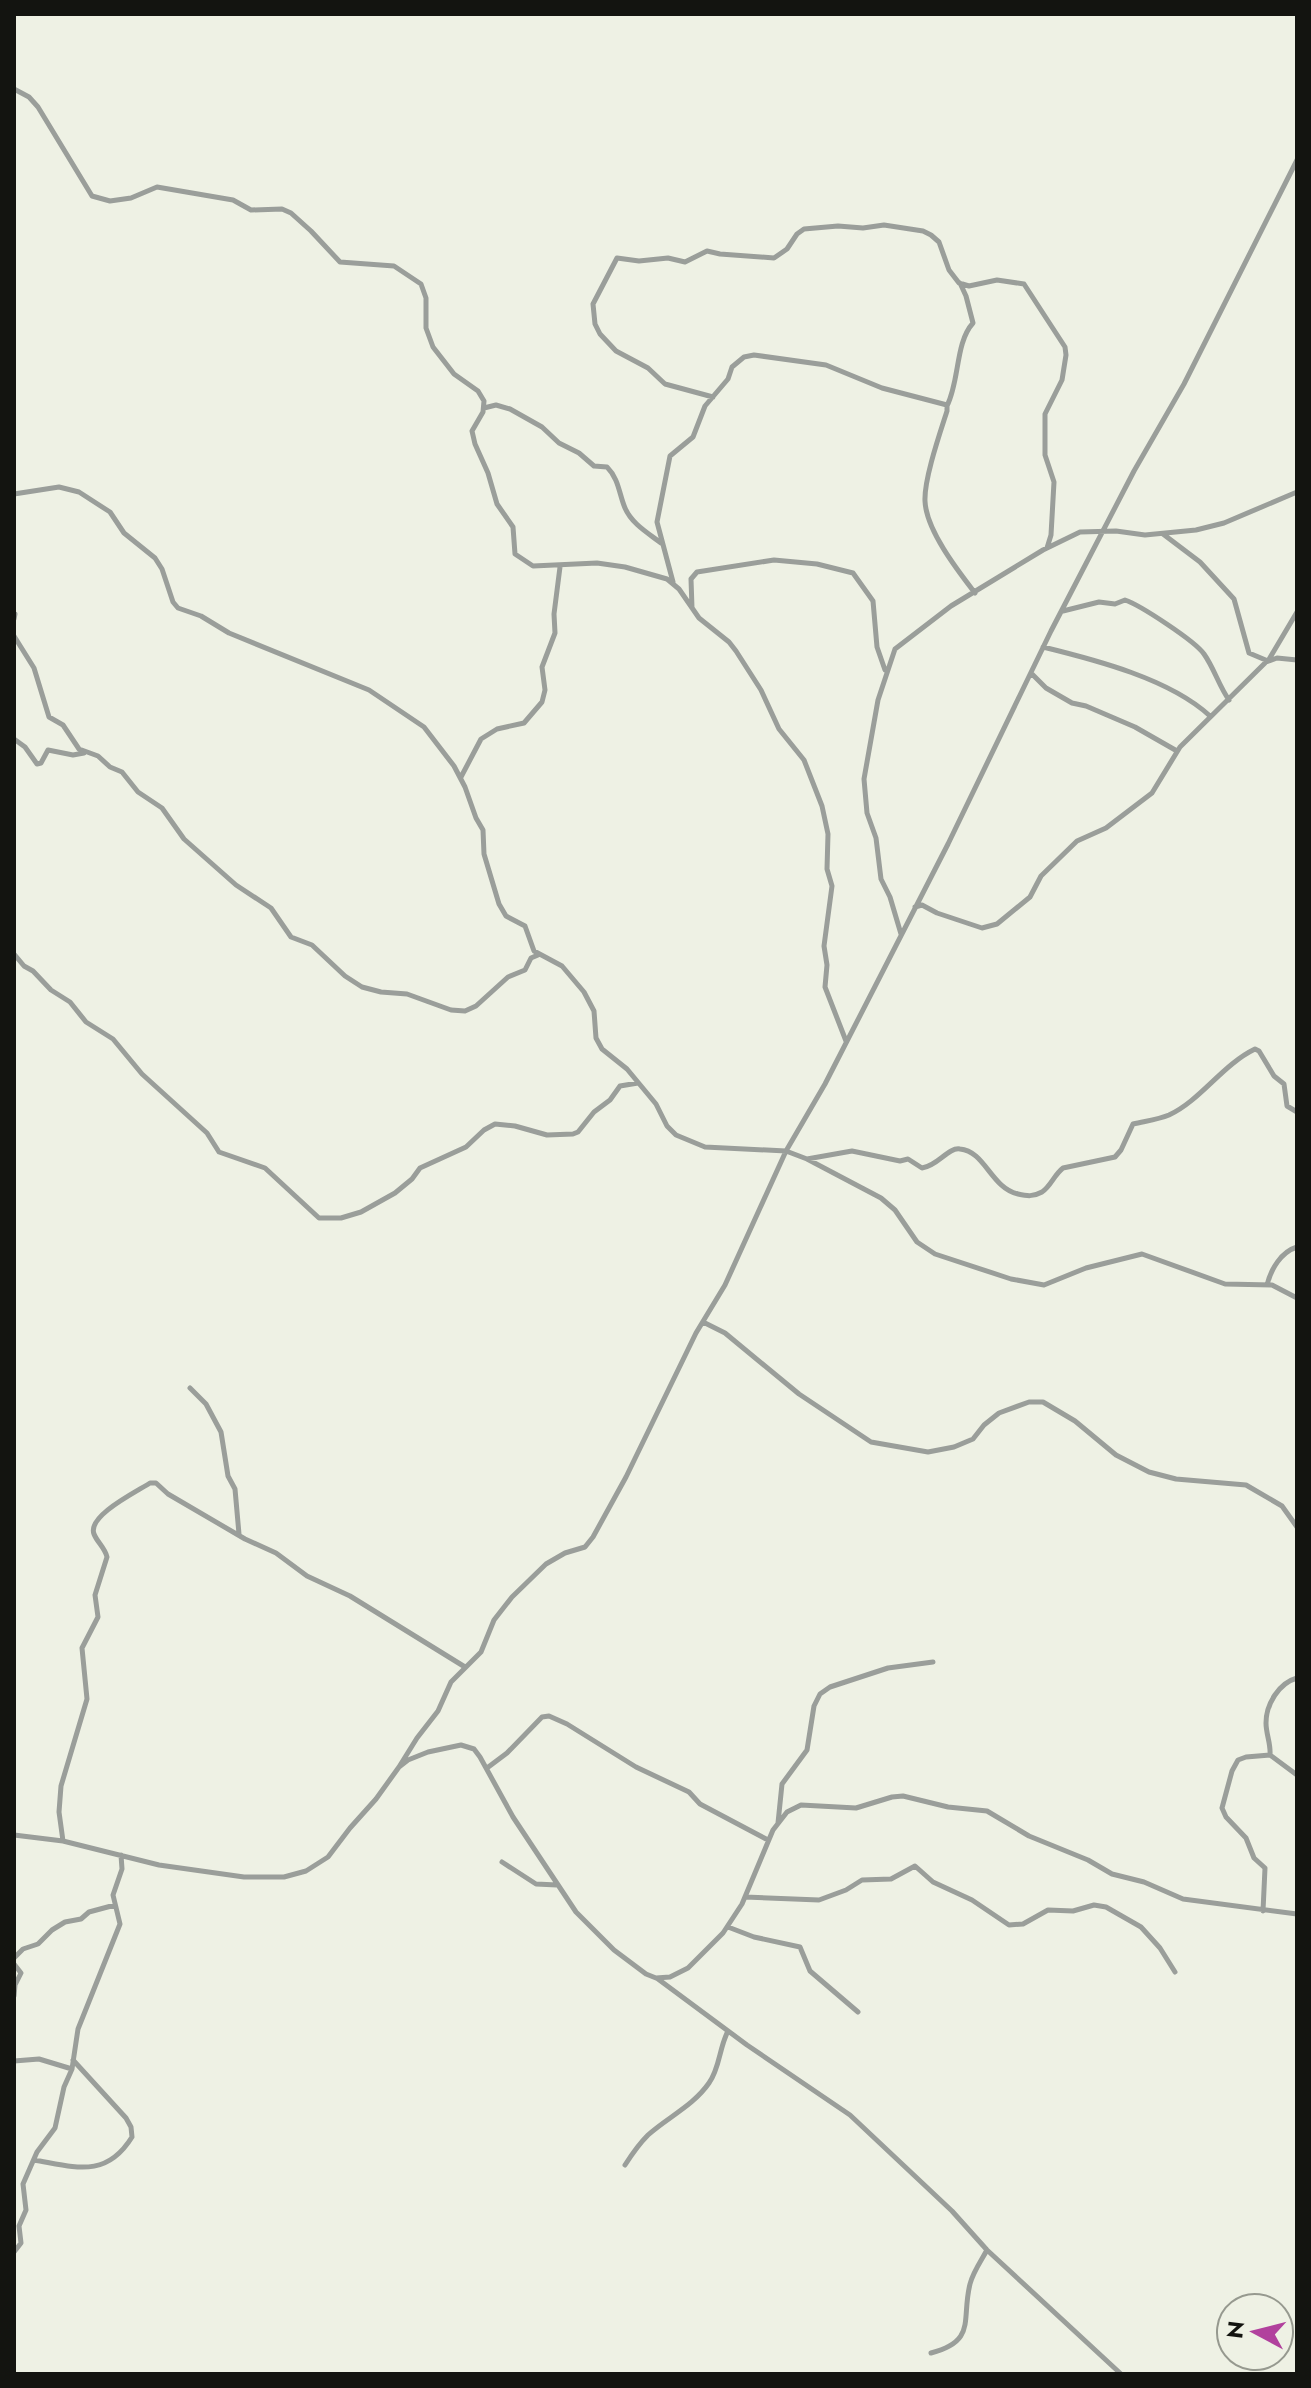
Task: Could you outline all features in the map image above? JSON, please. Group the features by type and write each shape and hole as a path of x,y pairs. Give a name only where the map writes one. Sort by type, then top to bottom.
{"street":[{"path":"14,89 29,97 38,107 92,196 110,201 161,188 233,200 251,210 282,209 311,231 340,262 394,266 415,277 424,292 426,328 433,347 458,378 480,393 484,408 473,429 473,436 497,504 513,527 514,551 529,565 614,565 673,583"},
{"path":"14,1835 63,1841 159,1865 228,1875 273,1878 297,1874 328,1857 376,1799 438,1711 451,1682 481,1652 494,1620 517,1592 553,1559 590,1542 626,1477 665,1394 725,1285 786,1151 901,935 1043,647 1134,471 1184,384 1297,160"},
{"path":"713,397 665,384 649,369 616,351 600,334 593,306 617,258 639,261 668,258 685,262 707,251 774,258 790,246 804,229 838,226 863,228 884,225 931,235 939,242 949,270 966,296 973,323 965,331 955,383 926,489 925,507 951,561 975,593"},
{"path":"959,283 969,286 997,280 1024,284 1065,347 1062,380 1045,414 1045,455 1054,482 1051,537 1047,548"},
{"path":"966,296 969,286"},
{"path":"846,1042 825,987 827,960 824,946 832,886 827,869 827,829 819,796 804,760 779,729 761,690 736,651 692,609 673,583 657,522 670,456 693,437 698,420 728,379 732,367 744,357 754,355 826,365 882,388 938,401 947,406"},
{"path":"484,408 496,405 510,409 544,428 559,443 579,453 594,466 607,467 616,480 630,516 662,544"},
{"path":"14,494 59,487 79,492 110,512 124,533 155,558 178,608 201,616 229,633 375,694 424,727 461,777 483,830 485,858 506,916 525,926 532,949 559,964 584,992 594,1011 599,1043 659,1108 669,1129 692,1143 721,1149 786,1151 807,1159 881,1198 895,1210 922,1247 944,1258 1011,1279 1047,1285 1086,1268 1142,1254 1225,1284 1267,1285 1297,1298"},
{"path":"901,935 880,874 876,838 867,813 864,779 873,723 886,672 890,658 899,645 946,610 1047,548 1080,532 1145,535 1185,532 1224,523 1297,492"},
{"path":"1160,533 1200,562 1238,607 1247,651 1268,661 1277,658 1297,660"},
{"path":"1051,537 1055,544"},
{"path":"692,609 691,579 697,572 779,560 851,572 873,601 876,640 886,672"},
{"path":"544,567 558,580"},
{"path":"461,777 478,742 497,729 528,721 542,702 545,690 542,667 555,633 560,567"},
{"path":"1062,611 1099,602 1115,604 1125,600 1135,604 1203,652 1229,700"},
{"path":"915,907 922,905 980,927 993,927 1030,897 1041,876 1077,841 1106,828 1155,791 1177,751 1268,661 1297,612"},
{"path":"14,636 34,668 49,717 63,725 85,753"},
{"path":"1043,647 1109,664 1168,688 1210,716"},
{"path":"1031,673 1046,688 1070,702 1135,727 1177,751"},
{"path":"14,739 25,747 37,764 48,750 73,755 85,753 98,756 110,767 122,772 138,792 167,813 184,839 199,853 236,885 271,908 291,937 312,945 345,976 362,987 407,994 461,1012 476,1006 508,977 525,970 533,957 540,955"},
{"path":"14,954 51,990 70,1002 86,1022 109,1035 142,1074 207,1133 219,1152 265,1168 319,1218 341,1218 361,1212 395,1193 420,1168 466,1147 495,1124 547,1135 578,1132 620,1086 639,1084"},
{"path":"807,1159 852,1151 900,1161 908,1159 922,1168 934,1165 951,1150 960,1149 980,1160 1005,1190 1025,1196 1035,1195 1049,1186 1063,1168 1115,1157 1133,1124 1170,1114 1255,1049 1274,1076 1284,1084 1287,1106 1297,1112"},
{"path":"1267,1285 1284,1253 1297,1247"},
{"path":"703,1322 728,1335 799,1394 871,1442 928,1452 954,1447 973,1439 999,1413 1029,1402 1043,1402 1075,1421 1116,1455 1153,1474 1246,1485 1282,1506 1297,1527"},
{"path":"190,1388 206,1404 221,1432 228,1476 235,1493 239,1534"},
{"path":"63,1841 59,1812 61,1786 87,1699 82,1648 98,1617 95,1596 107,1557 93,1532 96,1521 108,1509 152,1482 276,1553 307,1576 350,1596 465,1667"},
{"path":"778,1823 782,1784 807,1750 814,1706 820,1694 830,1687 888,1668 933,1662"},
{"path":"1270,1755 1266,1724 1268,1710 1281,1685 1297,1678"},
{"path":"487,1768 542,1717 549,1716 650,1775 689,1792 700,1804 768,1840"},
{"path":"399,1767 421,1754 464,1745 474,1749 508,1810 557,1885 576,1912 603,1941 850,2115 952,2211 987,2250 1121,2374"},
{"path":"1263,1911 1265,1868 1254,1858 1246,1838 1226,1817 1222,1808 1238,1760 1270,1755 1297,1775"},
{"path":"657,1978 670,1977 688,1968 728,1927 778,1823 787,1812 801,1805 856,1808 892,1797 919,1798 948,1807 993,1813 1022,1832 1092,1862 1112,1874 1144,1882 1183,1899 1297,1914"},
{"path":"14,2252 21,2243 19,2226 26,2210 23,2184 34,2159 55,2128 64,2087 72,2069 80,2021 120,1924 113,1892 122,1869 121,1855"},
{"path":"502,1862 533,1883 557,1885"},
{"path":"745,1897 819,1900 862,1880 889,1879 915,1866 933,1882 972,1900 1009,1925 1023,1924 1048,1910 1073,1911 1094,1905 1106,1907 1141,1927 1160,1948 1175,1972"},
{"path":"14,1996 21,1973 14,1961 23,1949 38,1944 52,1930 69,1920 81,1919 87,1913 115,1905"},
{"path":"728,1927 754,1937 800,1947 810,1971 858,2012"},
{"path":"625,2165 649,2135 681,2113 706,2087 716,2070 728,2031"},
{"path":"14,2061 39,2059 72,2069"},
{"path":"34,2159 83,2169 95,2168 114,2156 132,2137 126,2118 72,2060"},
{"path":"931,2353 949,2346 966,2330 970,2285 987,2250"}]}
